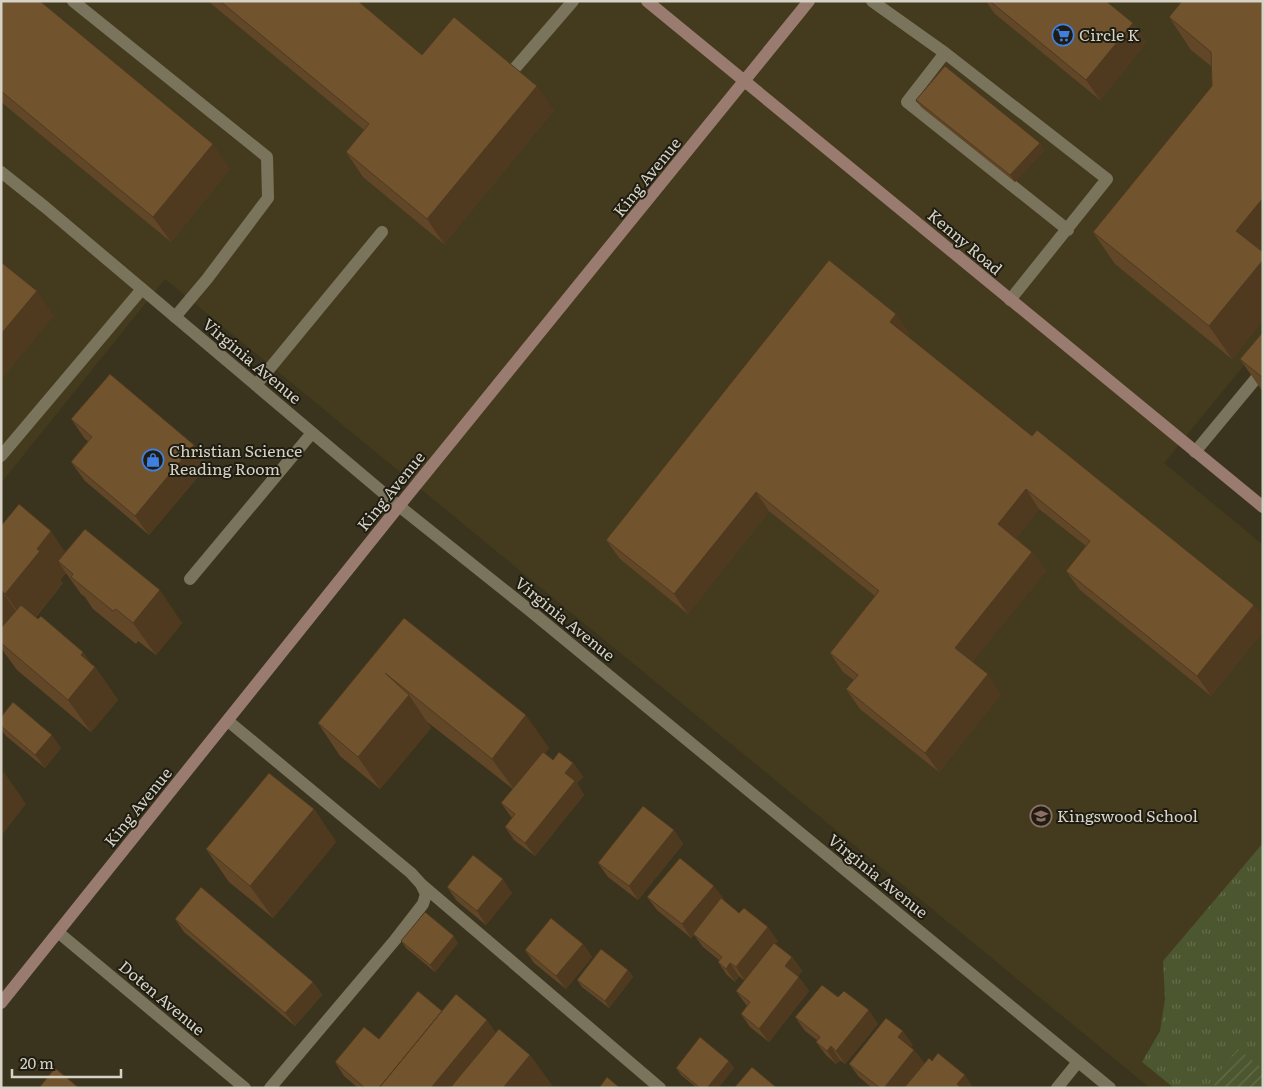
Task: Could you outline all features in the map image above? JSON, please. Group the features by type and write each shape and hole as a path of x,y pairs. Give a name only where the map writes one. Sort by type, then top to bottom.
{"street":[{"path":"73,1 267,157 268,198 207,279 175,317"},
{"path":"516,67 573,1"},
{"name":"Kenny Road","path":"647,1 1263,507"},
{"name":"King Avenue","path":"1,1003 59,933 399,506 809,1"},
{"path":"872,1 945,53 1107,179 1010,300"},
{"path":"945,53 907,102 1068,230"},
{"name":"Virginia Avenue","path":"1,172 399,506 535,615 1110,1088"},
{"path":"256,385 382,232"},
{"path":"1,456 142,289"},
{"path":"1195,452 1263,370"},
{"path":"190,579 312,433"},
{"path":"228,721 404,868 660,1088"},
{"path":"270,1088 423,904 426,894 421,884"},
{"name":"Doten Avenue","path":"59,933 245,1088"},
{"path":"1057,1088 1078,1062"}],"shaded area":[{"path":"1,1 1263,1 1263,342 1164,463 1263,545 1263,1088 1150,1088 165,279 1,483"}],"green space":[{"path":"1263,843 1263,1088 1174,1088 1142,1062 1160,1031 1165,999 1163,961"},
{"path":"1238,1049 1263,1069 1263,1088 1218,1088 1211,1082"}],"building":[{"path":"1,1 40,1 213,144 153,217 1,91"},
{"path":"220,1 358,1 422,55 454,17 537,86 427,219 346,152 369,124"},
{"path":"990,1 1106,1 1133,23 1086,80"},
{"path":"1182,1 1263,1 1263,198 1236,231 1263,252 1263,260 1209,326 1093,232 1212,86 1211,52 1169,17"},
{"path":"945,66 1040,143 1010,175 916,100"},
{"path":"829,260 896,314 890,322 1032,436 1037,430 1254,605 1197,676 1066,571 1090,541 1026,489 998,524 1032,552 955,648 988,674 925,753 846,689 858,675 830,653 879,591 756,492 674,594 606,540"},
{"path":"1,262 37,291 1,334"},
{"path":"1263,332 1263,378 1240,359"},
{"name":"Christian Science Reading Room","path":"110,374 194,445 135,516 71,462 92,437 71,419"},
{"path":"19,504 51,531 37,549 40,551 5,594 1,592 1,526"},
{"path":"85,529 160,590 133,623 116,609 113,611 71,577 73,574 58,561"},
{"path":"21,605 38,619 41,616 83,652 81,655 95,667 68,700 1,643 1,628"},
{"path":"404,618 526,715 492,759 385,673 409,695 358,757 318,723"},
{"path":"13,702 52,735 35,755 1,726 1,717"},
{"path":"543,752 553,760 559,752 573,763 565,773 575,781 525,843 505,827 515,814 501,803"},
{"path":"269,773 314,809 250,886 206,849"},
{"path":"643,806 674,830 629,886 598,863"},
{"path":"473,855 503,879 477,911 447,887"},
{"path":"680,858 714,886 682,924 647,897"},
{"path":"201,887 313,982 285,1013 175,919"},
{"path":"721,898 739,913 744,908 768,927 736,967 730,963 726,969 718,962 722,957 693,934"},
{"path":"425,912 454,936 430,965 401,941"},
{"path":"551,918 583,944 556,976 525,950"},
{"path":"774,943 792,957 785,966 799,977 759,1029 741,1014 750,1002 736,991"},
{"path":"601,949 628,970 605,1001 577,980"},
{"path":"822,985 838,997 844,991 869,1010 836,1051 831,1046 827,1051 816,1042 820,1037 795,1017"},
{"path":"418,991 442,1011 379,1088 365,1088 335,1062 364,1027 379,1039"},
{"path":"456,994 487,1020 431,1088 379,1088"},
{"path":"886,1018 903,1031 898,1037 914,1050 884,1088 880,1088 849,1064"},
{"path":"499,1029 530,1055 503,1088 450,1088"},
{"path":"700,1037 729,1061 707,1088 700,1088 676,1068"},
{"path":"938,1053 965,1075 957,1084 961,1088 904,1088 929,1058 932,1061"},
{"path":"752,1067 777,1088 734,1088"},
{"path":"55,1068 79,1088 39,1088"},
{"path":"607,1077 620,1088 599,1088"}],"place":[{"name":"Circle K","path":"1063,35"},
{"name":"Christian Science Reading Room","path":"153,460"},
{"name":"Kingswood School","path":"1041,816"}]}
